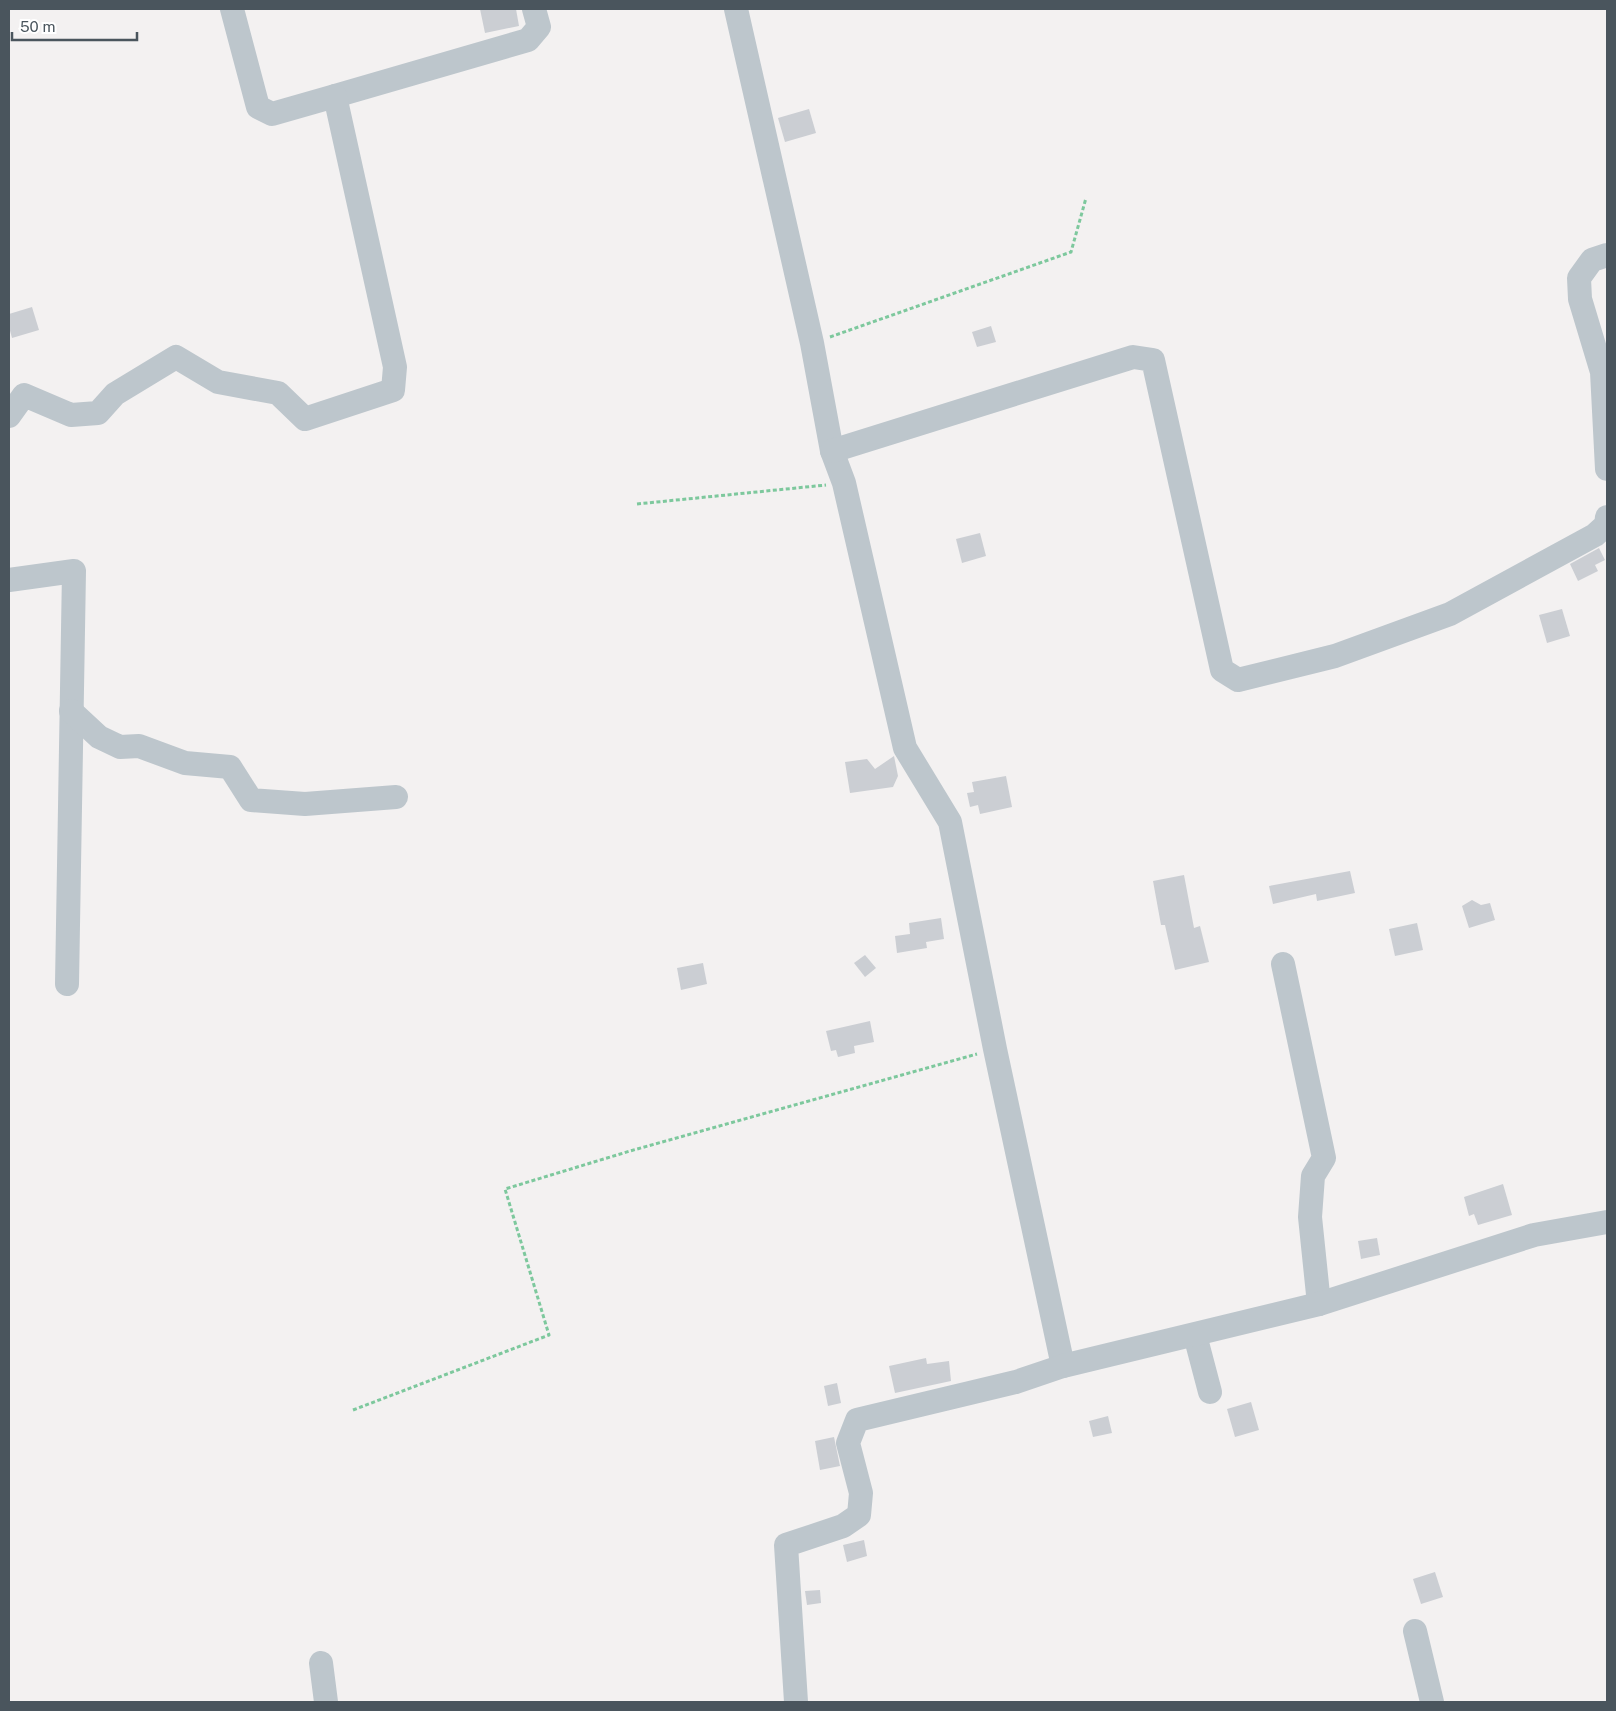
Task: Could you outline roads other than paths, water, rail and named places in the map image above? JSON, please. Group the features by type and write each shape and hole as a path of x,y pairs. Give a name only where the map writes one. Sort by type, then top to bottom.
{"street":[{"path":"232,9 258,107 272,114 528,40 538,27 534,9"},
{"path":"736,9 812,343 832,451 844,483 905,748 950,822 994,1049 1062,1366"},
{"path":"9,416 24,395 70,415 98,414 115,394 176,357 218,382 278,393 305,419 393,390 395,367 335,96"},
{"path":"1607,255 1592,260 1579,278 1580,299 1602,372 1607,469"},
{"path":"832,451 1133,357 1153,360 1222,670 1238,680 1335,656 1450,614 1595,535 1606,525 1607,517"},
{"path":"9,580 74,571 67,984"},
{"path":"72,711 99,737 120,748 139,746 185,763 230,767 251,800 305,804 396,797"},
{"path":"1283,964 1324,1158 1313,1176 1310,1217 1320,1304"},
{"path":"796,1702 786,1545 844,1526 859,1515 861,1493 848,1443 857,1420 1016,1382 1062,1366 1320,1304 1534,1236 1607,1222"},
{"path":"1195,1335 1210,1392"},
{"path":"1414,1630 1432,1702"},
{"path":"321,1663 326,1702"}]}
